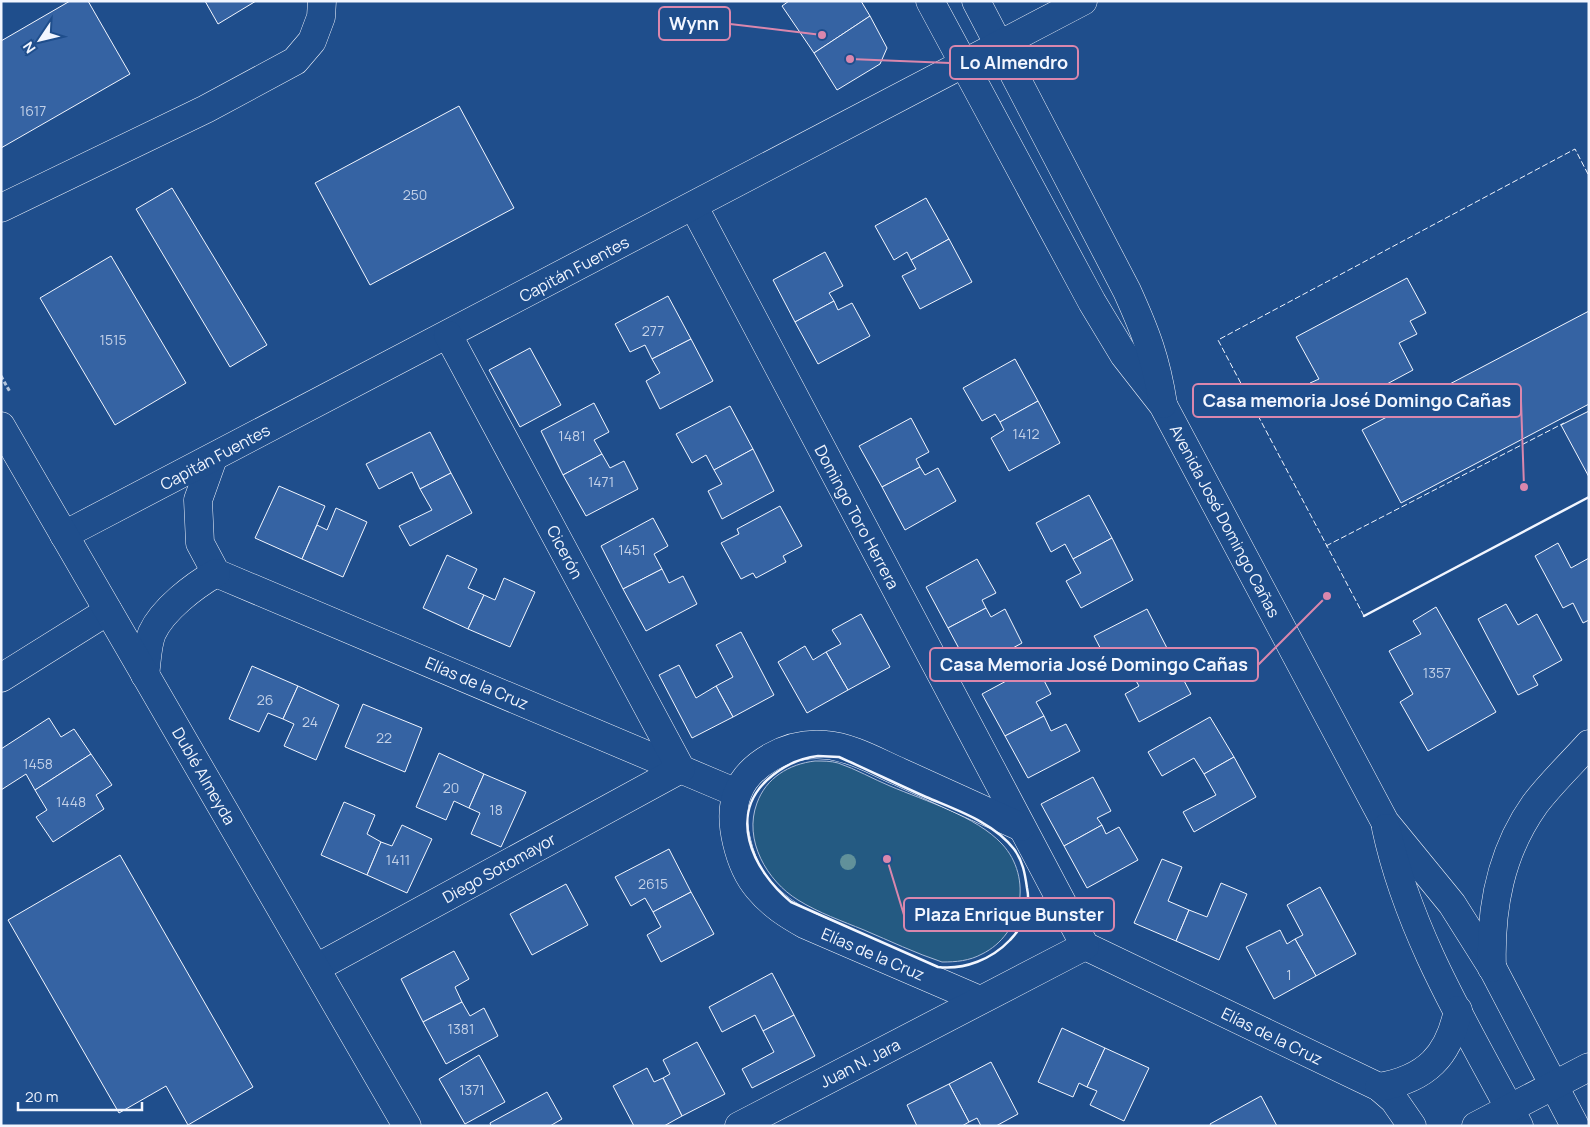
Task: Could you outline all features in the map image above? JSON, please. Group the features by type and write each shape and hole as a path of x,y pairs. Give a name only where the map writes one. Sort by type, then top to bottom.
{"street":[{"path":"1,208 206,109 295,61 312,41 321,17 322,1"},
{"name":"Avenida José Domingo Cañas","path":"930,1 1092,302 1124,355 1163,405 1385,822 1452,904 1493,970 1575,1126"},
{"name":"Avenida José Domingo Cañas","path":"976,1 1127,291 1149,339 1157,368 1163,405"},
{"name":"Capitán Fuentes","path":"64,535 694,207 1083,1"},
{"name":"Domingo Toro Herrera","path":"694,207 1021,827"},
{"name":"Cicerón","path":"448,334 681,769"},
{"name":"Dublé Almeyda","path":"1,426 407,1126"},
{"path":"145,675 152,635 158,623 192,587 216,573 200,542 198,500 213,458"},
{"name":"Elías de la Cruz","path":"216,573 737,793"},
{"path":"1,678 108,612"},
{"name":"Elías de la Cruz","path":"980,1000 806,925 786,914 770,901 757,887 738,848 735,825 737,793 745,778 754,769 778,753 794,747 826,744 865,756 1021,827"},
{"path":"1493,970 1491,936 1494,903 1502,870 1514,838 1535,804 1589,744"},
{"name":"Diego Sotomayor","path":"316,968 681,769"},
{"name":"Avenida José Domingo Cañas","path":"1385,822 1395,869 1418,931 1514,1117"},
{"path":"980,1000 1085,946 1021,827"},
{"name":"Elías de la Cruz","path":"1085,946 1379,1087 1394,1100 1412,1126"},
{"name":"Juan N. Jara","path":"739,1126 980,1000"},
{"path":"1379,1087 1399,1084 1417,1076 1433,1064 1446,1048 1454,1029 1458,1010"},
{"path":"1476,1126 1514,1117 1554,1085 1589,1067"}],"shaded area":[{"path":"815,761 845,765 949,810 978,825 1002,844 1012,857 1018,872 1020,888 1019,904 1015,919 1007,933 996,945 972,958 942,962 814,909 787,892 777,882 768,871 756,845 753,817 757,803 766,786 780,774 796,765"}],"building":[{"path":"70,1 88,1 130,74 1,148 1,41"},
{"path":"205,1 256,1 218,24"},
{"path":"789,1 861,1 870,16 814,53 782,6"},
{"path":"870,16 887,48 880,64 837,90 814,53"},
{"path":"459,106 514,208 370,285 315,183"},
{"path":"172,188 267,345 230,367 136,209"},
{"path":"926,198 949,239 911,260 907,252 894,260 875,226"},
{"path":"949,239 972,282 920,309 902,276 916,269 911,260"},
{"path":"825,252 843,286 829,293 834,301 795,322 773,280"},
{"path":"111,256 186,383 115,425 40,298"},
{"path":"1407,278 1426,313 1410,321 1417,334 1399,343 1413,370 1359,399 1356,391 1323,408 1310,383 1319,379 1296,337"},
{"path":"668,296 691,339 652,359 645,345 630,352 615,324"},
{"path":"834,301 838,310 852,303 870,336 818,364 795,322"},
{"path":"1589,311 1589,404 1401,503 1362,430"},
{"path":"691,339 713,381 660,409 646,381 660,373 652,359"},
{"path":"530,348 561,405 520,427 489,370"},
{"path":"1015,359 1038,401 1000,422 995,414 982,421 963,388"},
{"path":"1038,401 1060,443 1009,471 991,438 1004,430 1000,422"},
{"path":"594,403 609,432 594,440 602,454 563,475 541,431"},
{"path":"730,406 753,449 714,470 706,455 692,463 676,434"},
{"path":"1589,411 1589,477 1561,425"},
{"path":"911,418 929,452 916,459 920,467 882,487 859,446"},
{"path":"430,432 451,473 420,489 412,472 379,489 366,464"},
{"path":"753,449 774,491 722,519 708,491 722,484 714,470"},
{"path":"602,454 610,468 624,461 638,489 586,516 563,475"},
{"path":"920,467 925,475 938,468 956,501 905,530 882,487"},
{"path":"451,473 472,513 410,546 399,526 432,510 420,489"},
{"path":"279,486 325,506 302,559 255,538"},
{"path":"1089,495 1112,538 1073,559 1065,544 1051,552 1036,523"},
{"path":"780,506 802,546 783,556 786,562 756,578 753,573 741,579 721,543 739,534 737,529"},
{"path":"336,508 367,522 343,577 302,559 317,525 327,530"},
{"path":"653,518 668,546 654,554 662,569 623,589 601,546"},
{"path":"1112,538 1133,580 1081,608 1066,581 1081,573 1073,559"},
{"path":"1558,543 1571,568 1589,558 1589,620 1583,623 1573,603 1563,608 1535,556"},
{"path":"447,555 477,569 468,588 484,595 468,629 423,608"},
{"path":"977,559 996,593 982,600 986,608 948,628 926,587"},
{"path":"662,569 669,583 683,576 697,604 646,631 623,589"},
{"path":"504,578 535,592 510,647 468,629 484,595 495,600"},
{"path":"1506,604 1518,625 1537,614 1562,660 1533,676 1538,685 1518,695 1478,619"},
{"path":"1436,607 1496,712 1428,751 1400,702 1413,694 1389,651 1421,634 1413,621"},
{"path":"986,608 991,617 1005,609 1022,643 971,671 948,628"},
{"path":"1147,609 1169,652 1131,672 1124,658 1109,665 1094,636"},
{"path":"861,614 890,667 848,690 826,652 841,644 832,630"},
{"path":"741,632 774,695 733,717 716,686 733,677 716,645"},
{"path":"805,646 813,660 826,652 848,690 807,713 778,662"},
{"path":"1169,652 1191,694 1139,722 1125,694 1139,686 1131,672"},
{"path":"679,665 696,698 716,686 733,717 692,738 659,675"},
{"path":"1036,665 1051,694 1036,702 1044,716 1005,736 982,694"},
{"path":"252,666 298,686 283,719 268,713 259,732 229,719"},
{"path":"298,686 339,705 316,760 284,746 294,724 283,719"},
{"path":"363,704 422,728 405,772 345,747"},
{"path":"1044,716 1051,731 1066,724 1080,751 1028,778 1005,736"},
{"path":"1210,717 1234,757 1204,774 1194,758 1162,776 1148,752"},
{"path":"49,718 61,737 74,729 91,754 35,790 26,774 1,790 1,749"},
{"path":"439,753 484,774 469,808 454,801 446,820 416,807"},
{"path":"91,754 112,785 96,795 104,809 53,842 36,817 47,810 35,790"},
{"path":"1234,757 1256,797 1194,832 1183,812 1216,795 1204,774"},
{"path":"484,774 526,792 501,847 471,834 480,813 469,808"},
{"path":"1093,777 1111,811 1097,818 1102,825 1064,846 1041,804"},
{"path":"344,802 375,815 367,834 381,842 367,875 321,855"},
{"path":"402,825 432,839 407,893 367,875 381,842 392,846"},
{"path":"1102,825 1106,834 1119,827 1138,860 1087,888 1064,846"},
{"path":"669,849 691,892 653,912 645,898 631,906 615,877"},
{"path":"120,855 253,1087 188,1125 166,1086 119,1113 8,920"},
{"path":"1162,859 1182,867 1168,901 1189,910 1176,941 1134,923"},
{"path":"1221,883 1247,894 1219,960 1176,941 1189,910 1207,917"},
{"path":"566,884 588,925 532,955 510,914"},
{"path":"1320,887 1356,954 1316,976 1295,939 1303,935 1287,905"},
{"path":"691,892 714,934 661,962 647,935 661,927 653,912"},
{"path":"1280,930 1287,944 1295,939 1316,976 1274,999 1246,947"},
{"path":"454,951 469,979 455,987 462,1002 423,1022 401,979"},
{"path":"772,973 794,1015 763,1031 755,1015 722,1032 709,1007"},
{"path":"462,1002 470,1016 484,1008 498,1036 446,1064 423,1022"},
{"path":"794,1015 815,1056 752,1088 742,1069 774,1052 763,1031"},
{"path":"1062,1028 1105,1048 1087,1087 1079,1083 1073,1097 1038,1082"},
{"path":"697,1042 725,1094 682,1116 663,1078 670,1074 663,1060"},
{"path":"1105,1048 1149,1068 1124,1121 1090,1105 1097,1091 1087,1087"},
{"path":"479,1055 505,1102 465,1124 439,1079"},
{"path":"991,1062 1018,1114 996,1126 981,1126 977,1118 969,1122 949,1084"},
{"path":"647,1068 654,1082 663,1078 682,1116 664,1126 634,1126 613,1086"},
{"path":"949,1084 969,1122 962,1126 917,1126 907,1105"},
{"path":"547,1092 562,1119 550,1126 491,1126 490,1123"},
{"path":"1261,1096 1277,1126 1211,1126 1210,1124"}],"fence":[{"path":"1364,616 1218,340 1575,149 1589,176"},
{"path":"1326,546 1564,423"}],"wall":[{"path":"1364,616 1589,497"},
{"path":"818,756 839,757 961,812 996,831 1014,849 1022,863 1025,878 1028,895 1027,909 1023,922 1015,935 995,953 977,962 958,967 938,967 791,902 765,874 756,858 749,840 747,823 750,806 758,790 778,771 800,760 818,756"}],"place":[{"name":"Wynn","path":"822,35"},
{"name":"Lo Almendro","path":"850,59"},
{"name":"Casa memoria José Domingo Cañas","path":"1524,487"},
{"name":"Casa Memoria José Domingo Cañas","path":"1327,596"},
{"name":"Plaza Enrique Bunster","path":"887,859"}]}
